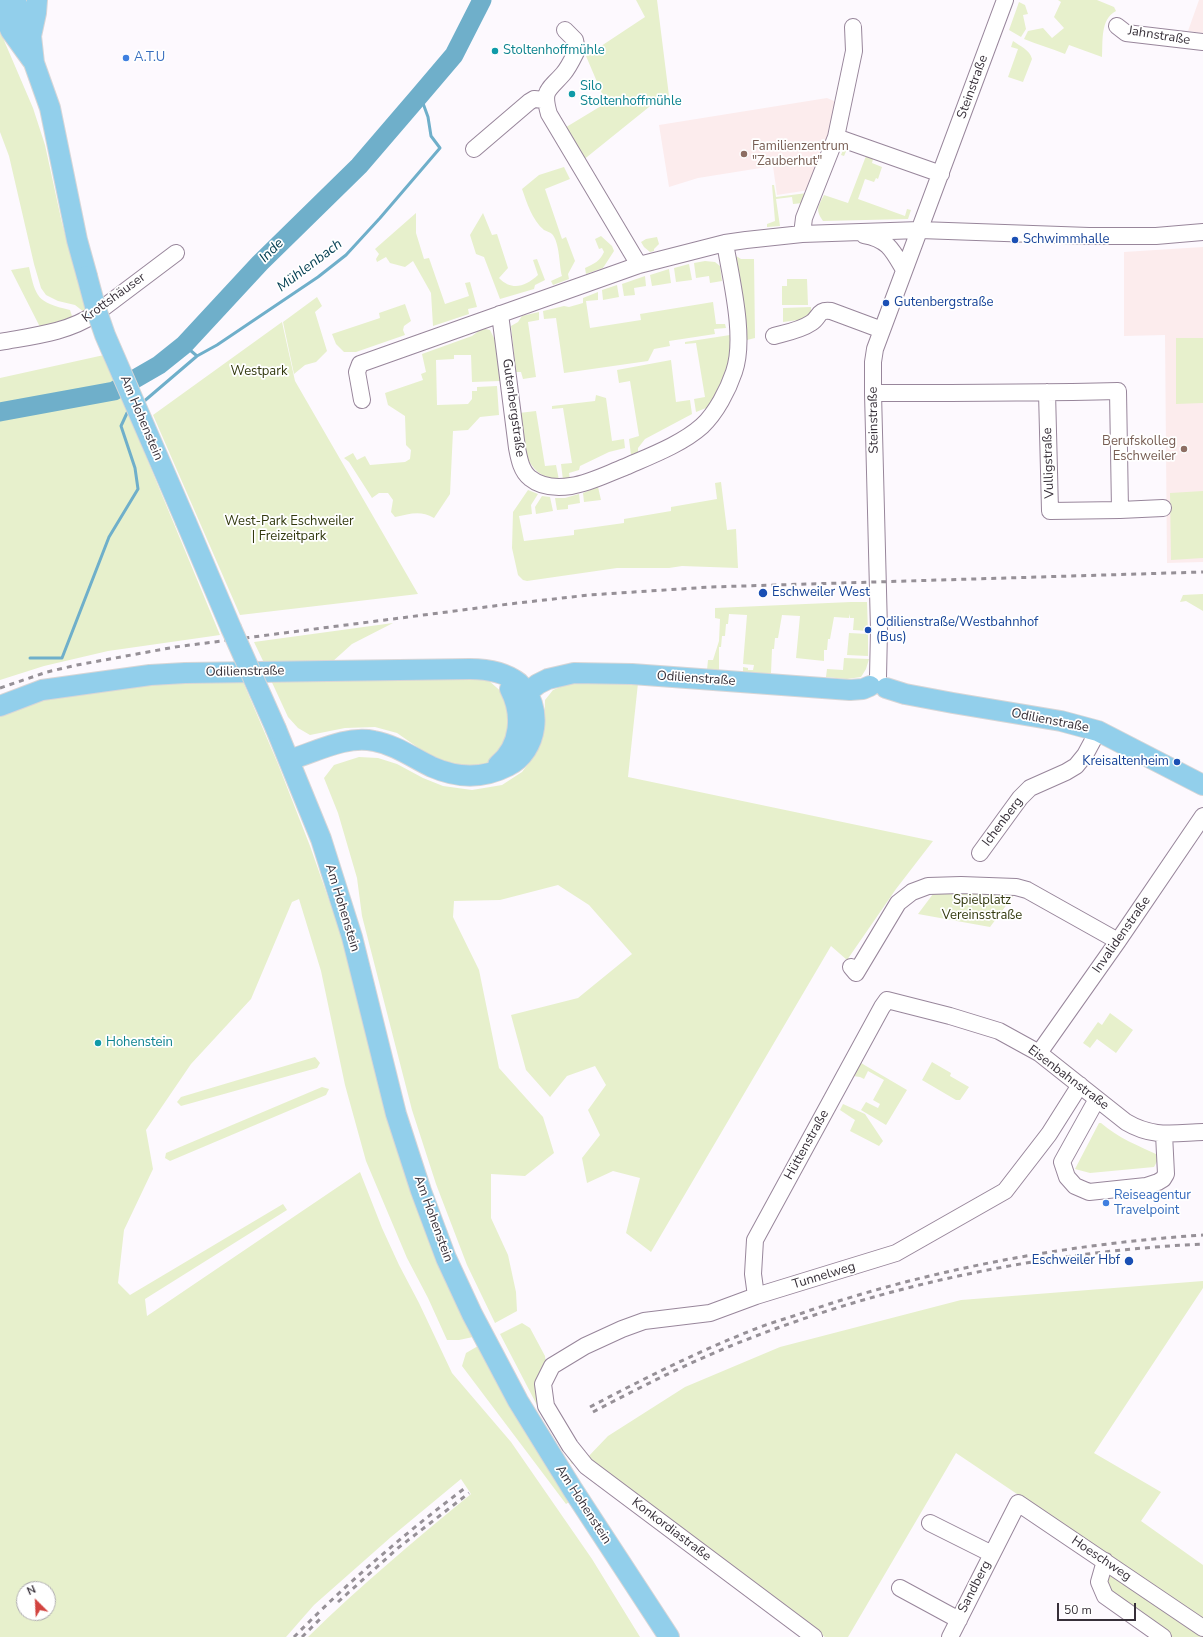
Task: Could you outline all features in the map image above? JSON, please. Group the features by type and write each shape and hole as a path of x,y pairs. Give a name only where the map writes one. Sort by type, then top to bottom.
{"main road":[{"name":"Am Hohenstein","path":"15,0 31,36 34,63 50,108 60,149 78,240 95,306 105,334 276,729 321,838 352,937 396,1114 421,1191 446,1258 472,1314 518,1401 573,1490 669,1637"},
{"path":"31,36 37,0"},
{"name":"Am Hohenstein","path":"0,7 11,31 34,63"},
{"name":"Odilienstraße","path":"0,706 42,690 150,675 185,673 470,669 493,671 518,683 521,697 548,679 574,673 632,674 850,690 863,689 878,684 905,694 1061,721 1098,731 1203,785"},
{"path":"289,760 349,741 374,740 388,744 444,772 460,776 485,775 509,766 519,759 532,740 534,711 532,703 521,697"}],"street":[{"name":"Steinstraße","path":"878,684 879,616 873,393 873,362 875,350 1005,0"},
{"name":"Jahnstraße","path":"1117,26 1126,33 1203,42"},
{"path":"802,234 804,218 836,137 854,51 853,27"},
{"path":"565,30 575,40 577,50 564,73 549,88 545,100 549,114 639,265"},
{"path":"474,149 529,102 534,99 545,100"},
{"path":"836,137 941,174"},
{"path":"362,400 357,372 360,364 639,265 725,243 802,234 920,230 1039,235 1149,236 1203,232"},
{"path":"849,232 874,237 881,240 891,249 904,270"},
{"name":"Gutenbergstraße","path":"500,314 516,448 522,468 529,477 546,485 570,486 588,482 657,453 687,436 701,427 715,410 735,371 739,349 737,320 725,243"},
{"name":"Krottshäuser","path":"0,342 63,329 81,322 95,314 176,253"},
{"path":"774,336 813,323 819,313 825,310 882,330"},
{"path":"873,393 1118,391 1120,510"},
{"name":"Vulligstraße","path":"1047,392 1050,511 1163,508"},
{"name":"Ichenberg","path":"980,853 1020,798 1030,788 1076,766 1085,755 1098,731"},
{"name":"Invalidenstraße","path":"1039,1053 1118,941 1203,816"},
{"path":"851,968 856,973 898,902 912,892 928,886 961,885 1016,887 1027,890 1118,941"},
{"name":"Eisenbahnstraße","path":"887,1000 950,1016 999,1031 1039,1053 1136,1128 1147,1132 1164,1134 1202,1132"},
{"name":"Hüttenstraße","path":"756,1296 752,1274 755,1240 887,1000"},
{"name":"Tunnelweg","path":"546,1406 543,1384 552,1366 585,1346 622,1329 644,1321 710,1313 756,1296 896,1253 1005,1191 1049,1134 1080,1085"},
{"path":"1097,1099 1062,1162 1067,1177 1075,1186 1089,1192 1146,1186 1158,1182 1163,1179 1166,1174 1164,1134"},
{"name":"Konkordiastraße","path":"546,1406 570,1446 586,1466 814,1637"},
{"name":"Sandberg","path":"950,1637 1018,1503"},
{"name":"Hoeschweg","path":"1018,1503 1203,1628"},
{"name":"Sandberg","path":"930,1523 992,1554"},
{"path":"1105,1562 1099,1582 1105,1596 1144,1632 1163,1637"},
{"name":"Sandberg","path":"900,1588 959,1620"}],"shaded area":[{"path":"1199,0 1203,0 1203,33 1188,31"},
{"name":"Familienzentrum \"Zauberhut\"","path":"827,98 834,101 836,105 828,143 809,190 777,195 773,166 698,178 669,187 659,125"},
{"name":"Berufskolleg Eschweiler","path":"1203,247 1203,562 1167,563 1165,335 1124,336 1124,252"}],"green space":[{"path":"636,0 657,0 669,96 654,103 582,161 563,129 606,103 586,56 645,17"},
{"path":"1058,0 1097,0 1114,7 1116,11 1107,19 1103,31 1102,57 1069,45 1065,54 1024,39 1028,31 1043,28 1052,38 1064,28 1054,17 1061,2"},
{"path":"1019,2 1025,5 1028,14 1023,15 1026,29 1021,37 1009,30"},
{"path":"0,31 33,108 45,145 62,223 87,311 84,312 75,305 58,301 46,295 41,288 9,156 0,132"},
{"path":"1013,41 1027,51 1032,59 1023,82 1008,77 1018,49 1011,47"},
{"path":"845,145 874,155 872,163 882,167 878,179 876,178 874,182 865,179 858,199 905,216 907,209 911,210 908,219 823,221 819,214 818,208 824,195 848,203 866,156 847,149 844,156 841,155"},
{"path":"564,167 570,179 545,189 562,239 566,237 575,261 568,274 569,279 553,285 551,281 562,276 557,243 552,234 544,230 536,221 530,211 522,189 539,175"},
{"path":"772,185 774,185 776,197 807,193 803,203 793,204 792,197 776,199 780,226 767,227 767,224 775,221"},
{"path":"416,213 416,233 424,259 429,258 445,304 469,296 465,283 470,282 477,307 468,309 469,314 433,326 431,293 413,261 405,267 390,263 386,257 377,262 376,259 379,254 375,249"},
{"path":"483,213 492,235 497,234 508,268 499,278 509,285 523,285 538,275 533,260 537,259 545,280 535,285 534,289 500,299 484,257 476,254 470,235"},
{"path":"601,236 612,246 614,251 603,268 586,274 585,268 601,258 604,252 602,248 599,249 595,239"},
{"path":"657,237 659,244 654,251 650,252 641,242 646,239"},
{"path":"736,256 741,259 754,259 755,338 747,340 736,261"},
{"path":"705,261 715,262 720,266 722,281 710,283 709,276 696,278 694,263"},
{"path":"689,264 692,280 676,282 674,268"},
{"path":"29,267 36,292 44,301 70,310 72,316 68,320 40,327 11,270"},
{"path":"669,269 671,283 652,286 650,275"},
{"path":"645,276 646,286 634,288 635,295 624,296 622,284"},
{"path":"787,279 807,279 808,305 782,305 782,286 787,286"},
{"path":"617,285 619,297 603,300 602,290"},
{"path":"598,292 598,300 586,301 590,328 641,320 640,314 713,302 716,324 725,324 726,328 714,329 715,334 669,341 670,346 654,349 648,361 564,373 556,318 544,319 543,311 583,303 583,298"},
{"path":"317,297 322,306 315,312 327,351 316,362 305,365 294,374 283,322"},
{"path":"405,304 411,321 404,326 403,330 405,335 356,352 344,352 336,344 332,334 380,318 379,313"},
{"path":"811,307 811,312 816,313 815,318 783,322 783,308"},
{"path":"539,312 539,320 528,322 536,377 523,379 521,372 516,372 511,326 518,322 522,316"},
{"name":"West-Park Eschweiler | Freizeitpark","path":"282,322 295,381 418,594 240,615 153,415"},
{"path":"480,330 490,330 495,340 500,381 472,382 471,355 454,355 454,359 436,360 437,405 468,404 472,399 472,391 477,391 477,387 497,386 499,415 480,417 468,430 453,431 450,494 434,518 419,513 395,517 391,512 393,500 388,493 379,493 372,498 349,462 344,458 353,453 357,460 365,456 370,465 405,462 410,459 411,450 406,445 405,416 388,405 385,393 423,380 421,374 426,372 422,354 472,336"},
{"path":"730,335 730,356 722,383 708,409 706,408 696,412 694,399 705,397 696,343 685,344 685,342"},
{"path":"1176,338 1203,338 1203,403 1176,404"},
{"path":"104,355 220,635 108,651 44,666 0,680 0,378"},
{"path":"671,360 676,402 690,400 692,414 645,439 638,448 638,452 631,455 629,439 639,436 630,381 619,383 617,370"},
{"path":"596,395 606,398 612,441 624,439 625,448 609,452 580,466 579,470 569,473 570,479 563,480 561,464 572,463 563,408 552,409 552,406 595,401"},
{"path":"536,411 545,466 556,465 559,480 547,477 538,472 531,465 527,456 519,413"},
{"path":"721,482 727,530 736,529 738,568 682,566 669,568 617,568 527,581 523,580 518,575 512,548 513,512 528,490 538,494 531,505 532,514 519,516 524,541 574,535 574,530 624,523 624,519 671,511 671,507 717,499 715,483"},
{"path":"598,487 601,500 584,502 583,493"},
{"path":"1203,491 1203,558 1171,560 1170,493"},
{"path":"579,494 580,503 568,505 568,509 557,510 555,498 565,498"},
{"path":"542,496 550,497 553,511 536,514 535,507"},
{"path":"1203,594 1203,611 1186,601 1180,602 1183,595"},
{"path":"867,602 868,631 853,630 854,618 850,618 850,614 849,618 834,617 830,639 828,639 827,650 824,650 824,661 796,658 800,616 782,615 778,638 775,638 774,649 772,649 771,673 743,673 743,667 748,668 748,670 753,670 754,665 743,664 747,615 729,614 725,636 722,636 721,647 719,647 719,671 707,670 708,660 713,660 719,641 720,619 715,618 715,608"},
{"path":"393,623 352,644 332,662 265,665 254,642"},
{"path":"849,633 868,634 868,656 847,655"},
{"path":"844,658 869,659 866,669 861,677 847,679 826,677 827,669 843,670"},
{"path":"269,676 470,676 488,680 504,694 512,734 496,758 483,765 464,766 433,758 397,733 375,727 345,728 310,735 298,728 288,717"},
{"path":"241,677 278,764 310,846 342,937 365,1029 473,1337 459,1340 447,1340 428,1298 407,1258 366,1161 345,1085 321,971 299,899 292,902 251,999 191,1064 146,1130 153,1169 124,1230 118,1283 130,1295 283,1204 287,1210 145,1299 147,1316 360,1172 382,1228 452,1373 511,1442 592,1559 640,1637 308,1637 388,1564 471,1494 461,1479 391,1537 314,1605 286,1637 0,1637 0,713 43,697 150,678"},
{"path":"580,679 638,683 628,777 933,841 896,889 847,960 831,946 651,1252 626,1233 640,1178 613,1171 587,1183 582,1158 600,1135 588,1110 606,1085 595,1066 567,1076 550,1097 526,1070 511,1015 578,998 632,954 589,905 558,885 500,900 454,901 453,917 479,970 499,1068 543,1117 554,1153 525,1176 491,1174 491,1218 508,1255 516,1292 517,1311 495,1323 467,1265 436,1184 412,1110 362,916 357,878 338,813 324,778 334,765 359,757 378,758 397,764 423,778 443,786 472,790 502,785 522,772 535,755 544,733 545,700 553,690"},
{"name":"Spielplatz Vereinsstraße","path":"1017,891 990,927 918,914 933,894 938,892"},
{"path":"1110,1013 1133,1030 1116,1053 1097,1039 1090,1048 1083,1043 1098,1022 1102,1025"},
{"path":"315,1057 320,1063 317,1068 181,1106 177,1102 181,1097"},
{"path":"932,1062 951,1073 950,1076 969,1087 960,1100 956,1100 922,1080"},
{"path":"861,1063 907,1090 886,1125 861,1110 866,1102 878,1108 880,1104 873,1100 884,1080 868,1071 864,1079 853,1076"},
{"path":"322,1087 329,1089 326,1095 170,1161 165,1158 166,1153"},
{"path":"843,1104 865,1114 883,1141 879,1146 850,1131 855,1120 840,1110"},
{"path":"1099,1123 1122,1137 1160,1156 1154,1167 1090,1173 1075,1169"},
{"path":"1203,1281 1203,1288 1094,1453 1161,1492 1141,1521 1203,1565 1203,1619 956,1453 848,1637 825,1637 586,1459 608,1436 685,1387 780,1347 961,1300"},
{"path":"522,1323 530,1328 545,1356 546,1365 538,1385 576,1462 572,1464 539,1409 500,1334"},
{"path":"478,1346 571,1501 566,1504 462,1366 466,1353"},
{"path":"1113,1575 1203,1637 1172,1637 1111,1596 1105,1580 1107,1576"}],"waterway":[{"name":"Inde","path":"0,412 114,391 159,365 184,345 260,263 359,166 454,55 482,0"},
{"name":"Mühlenbach","path":"142,403 197,356 217,345 318,277 346,255 380,218 440,148 431,136 428,117 420,95"},
{"path":"184,345 197,356"},
{"path":"30,658 62,658 109,537 138,489 135,468 121,426 127,413 131,410"}],"railway":[{"path":"0,688 47,672 175,647 589,595 710,587 1203,572"},
{"path":"590,1407 709,1348 764,1325 904,1282 953,1270 1053,1252 1153,1239 1203,1235"},
{"path":"593,1412 673,1371 735,1344 809,1317 864,1300 919,1285 976,1272 1033,1262 1146,1248 1203,1244"},
{"path":"294,1637 334,1597 376,1560 465,1488"},
{"path":"338,1602 398,1548 469,1493"},
{"path":"302,1637 322,1617"}],"place":[{"name":"Stoltenhoffmühle","path":"495,51"},
{"name":"A.T.U","path":"126,58"},
{"name":"Silo Stoltenhoffmühle","path":"572,94"},
{"name":"Familienzentrum \"Zauberhut\"","path":"744,154"},
{"name":"Schwimmhalle","path":"1015,240"},
{"name":"Gutenbergstraße","path":"886,303"},
{"name":"Berufskolleg Eschweiler","path":"1184,449"},
{"name":"Eschweiler West","path":"763,593"},
{"name":"Odilienstraße/Westbahnhof (Bus)","path":"868,630"},
{"name":"Kreisaltenheim","path":"1177,762"},
{"name":"Hohenstein","path":"98,1043"},
{"name":"Reiseagentur Travelpoint","path":"1106,1203"},
{"name":"Eschweiler Hbf","path":"1129,1261"}],"park label":[{"name":"Westpark","path":"259,372"}]}
